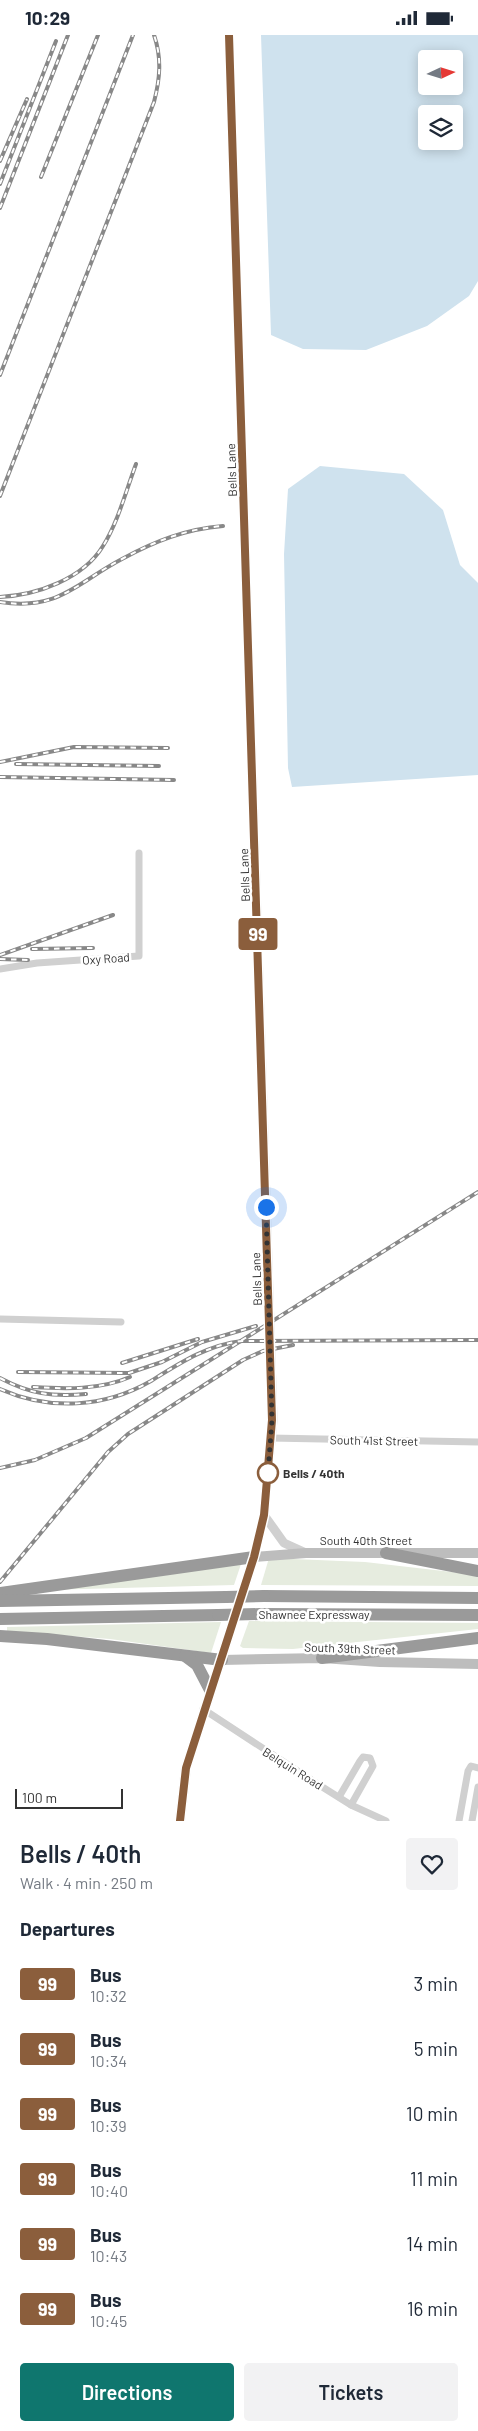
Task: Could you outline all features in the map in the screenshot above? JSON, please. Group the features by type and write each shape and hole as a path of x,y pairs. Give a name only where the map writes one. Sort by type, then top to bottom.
{"highway":[{"path":"386,1553 478,1571"},
{"path":"0,1593 254,1557"},
{"name":"Shawnee Expressway","path":"0,1601 264,1596 478,1598"},
{"name":"Shawnee Expressway","path":"0,1619 261,1614 478,1615"},
{"path":"0,1636 47,1639 222,1660"},
{"path":"322,1658 478,1638"},
{"path":"185,1656 197,1665 210,1690"}],"main road":[{"name":"South 40th Street","path":"254,1557 306,1553 478,1553"},
{"name":"Bells Lane","path":"180,1821 186,1768 254,1557"},
{"name":"South 39th Street","path":"222,1660 322,1658 380,1662 478,1664"}],"street":[{"name":"Bells Lane","path":"229,35 272,1420 264,1515 254,1557"},
{"name":"Oxy Road","path":"0,969 36,963 139,956 139,853"},
{"path":"0,1319 121,1322"},
{"name":"South 41st Street","path":"270,1438 478,1442"},
{"path":"264,1515 284,1543 306,1553"},
{"name":"Belquin Road","path":"204,1709 351,1805 386,1821"},
{"path":"339,1797 363,1757 370,1758 373,1766 351,1805"},
{"path":"459,1821 468,1771 471,1766 478,1768"},
{"path":"472,1821 478,1787"}],"shaded area":[{"path":"269,1558 365,1562 478,1575 478,1586 261,1585"},
{"path":"241,1564 234,1585 46,1590"},
{"path":"249,1621 478,1623 478,1629 293,1649 243,1648 240,1646"},
{"path":"221,1622 211,1653 110,1639 7,1631 7,1627"}],"water":[{"path":"261,35 478,35 478,281 469,296 427,326 366,350 303,349 271,335"},
{"path":"320,466 404,474 443,510 460,565 478,583 478,775 292,787 288,768 284,554 288,489"}],"railway":[{"path":"0,208 68,35"},
{"path":"41,177 98,35"},
{"path":"0,375 133,35"},
{"path":"0,496 154,102 159,69 157,44 154,35"},
{"path":"0,184 56,41"},
{"path":"0,161 27,99"},
{"path":"0,597 14,596 44,589 84,568 103,546 113,527 136,464"},
{"path":"0,602 20,604 52,599 79,586 122,559 159,541 183,533 223,526"},
{"path":"0,762 74,747 168,748"},
{"path":"16,764 159,766"},
{"path":"0,777 174,780"},
{"path":"0,955 113,915"},
{"path":"32,949 93,948"},
{"path":"0,959 28,960"},
{"path":"0,1468 35,1460 86,1438 478,1192"},
{"path":"18,1372 129,1373 162,1362 202,1342 256,1326"},
{"path":"122,1363 198,1339"},
{"path":"0,1389 38,1401 57,1403 96,1401 115,1397 133,1390 183,1361 217,1346 242,1341 478,1340"},
{"path":"0,1582 108,1452 128,1434 243,1360 263,1351 293,1345"},
{"path":"33,1387 70,1388 95,1386 130,1377"},
{"path":"0,1378 31,1391 62,1395 86,1394"}],"bus line":[{"name":"99","path":"180,1821 186,1768 210,1690 222,1660 251,1570 264,1515 272,1420 242,399 229,35"}],"place":[{"name":"Bells / 40th","path":"268,1473"}],"route":[{"path":"266,1207 272,1420 268,1473"}]}
